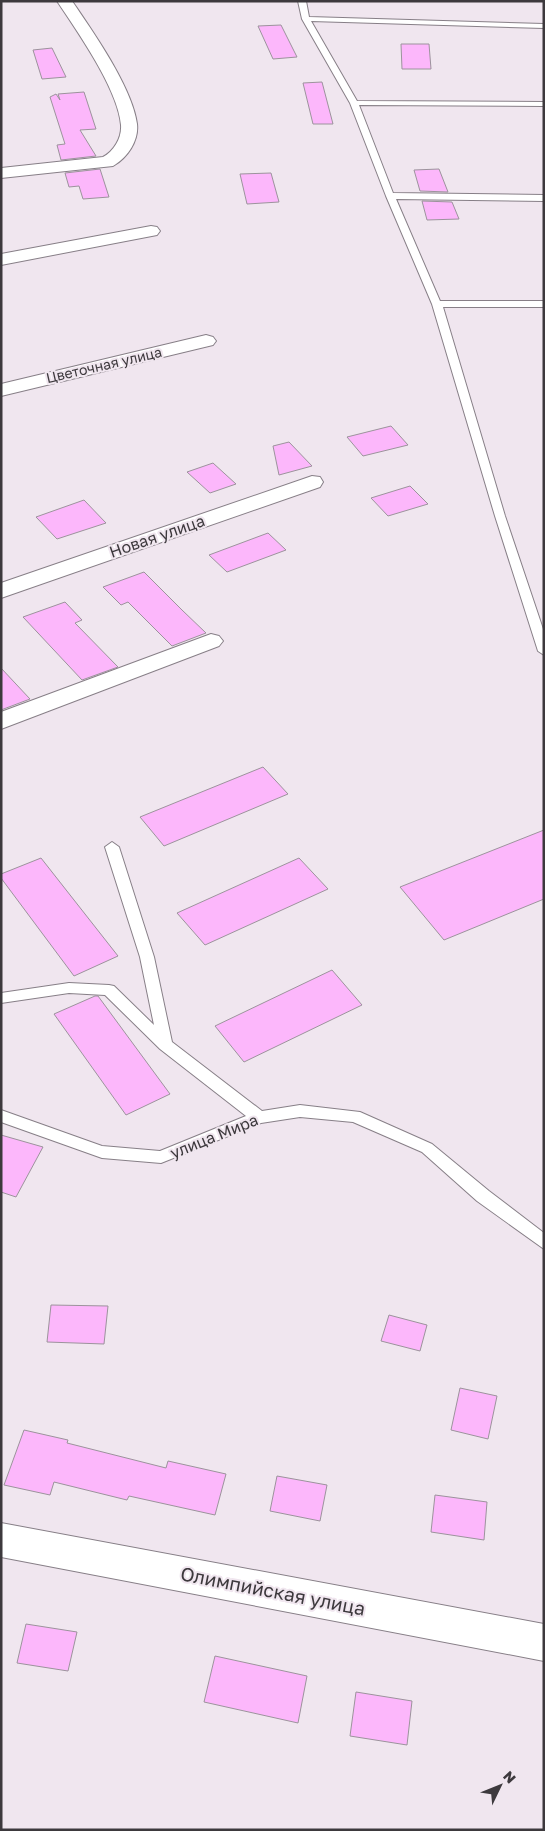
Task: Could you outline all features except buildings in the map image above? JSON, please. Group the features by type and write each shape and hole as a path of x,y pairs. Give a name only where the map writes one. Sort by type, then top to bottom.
{"street":[{"path":"1,173 107,162 114,159 122,150 129,125 122,104 81,24 64,1"},
{"path":"1,260 151,232"},
{"name":"Цветочная улица","path":"1,390 206,341"},
{"name":"Новая улица","path":"1,590 312,482"},
{"path":"1,721 211,641"},
{"name":"Олимпийская улица","path":"1,1540 544,1643"}],"lane":[{"path":"302,1 306,19 354,103 390,196 437,304 502,525 544,651"},
{"path":"306,19 544,26"},
{"path":"354,103 544,104"},
{"path":"390,196 544,198"},
{"path":"437,304 544,304"},
{"path":"112,847 147,957 165,1045"},
{"path":"1,998 69,988 108,990 165,1045 259,1117"},
{"name":"улица Мира","path":"1,1116 102,1152 162,1157 259,1117 300,1111 355,1116 427,1148 483,1196 544,1242"}]}
